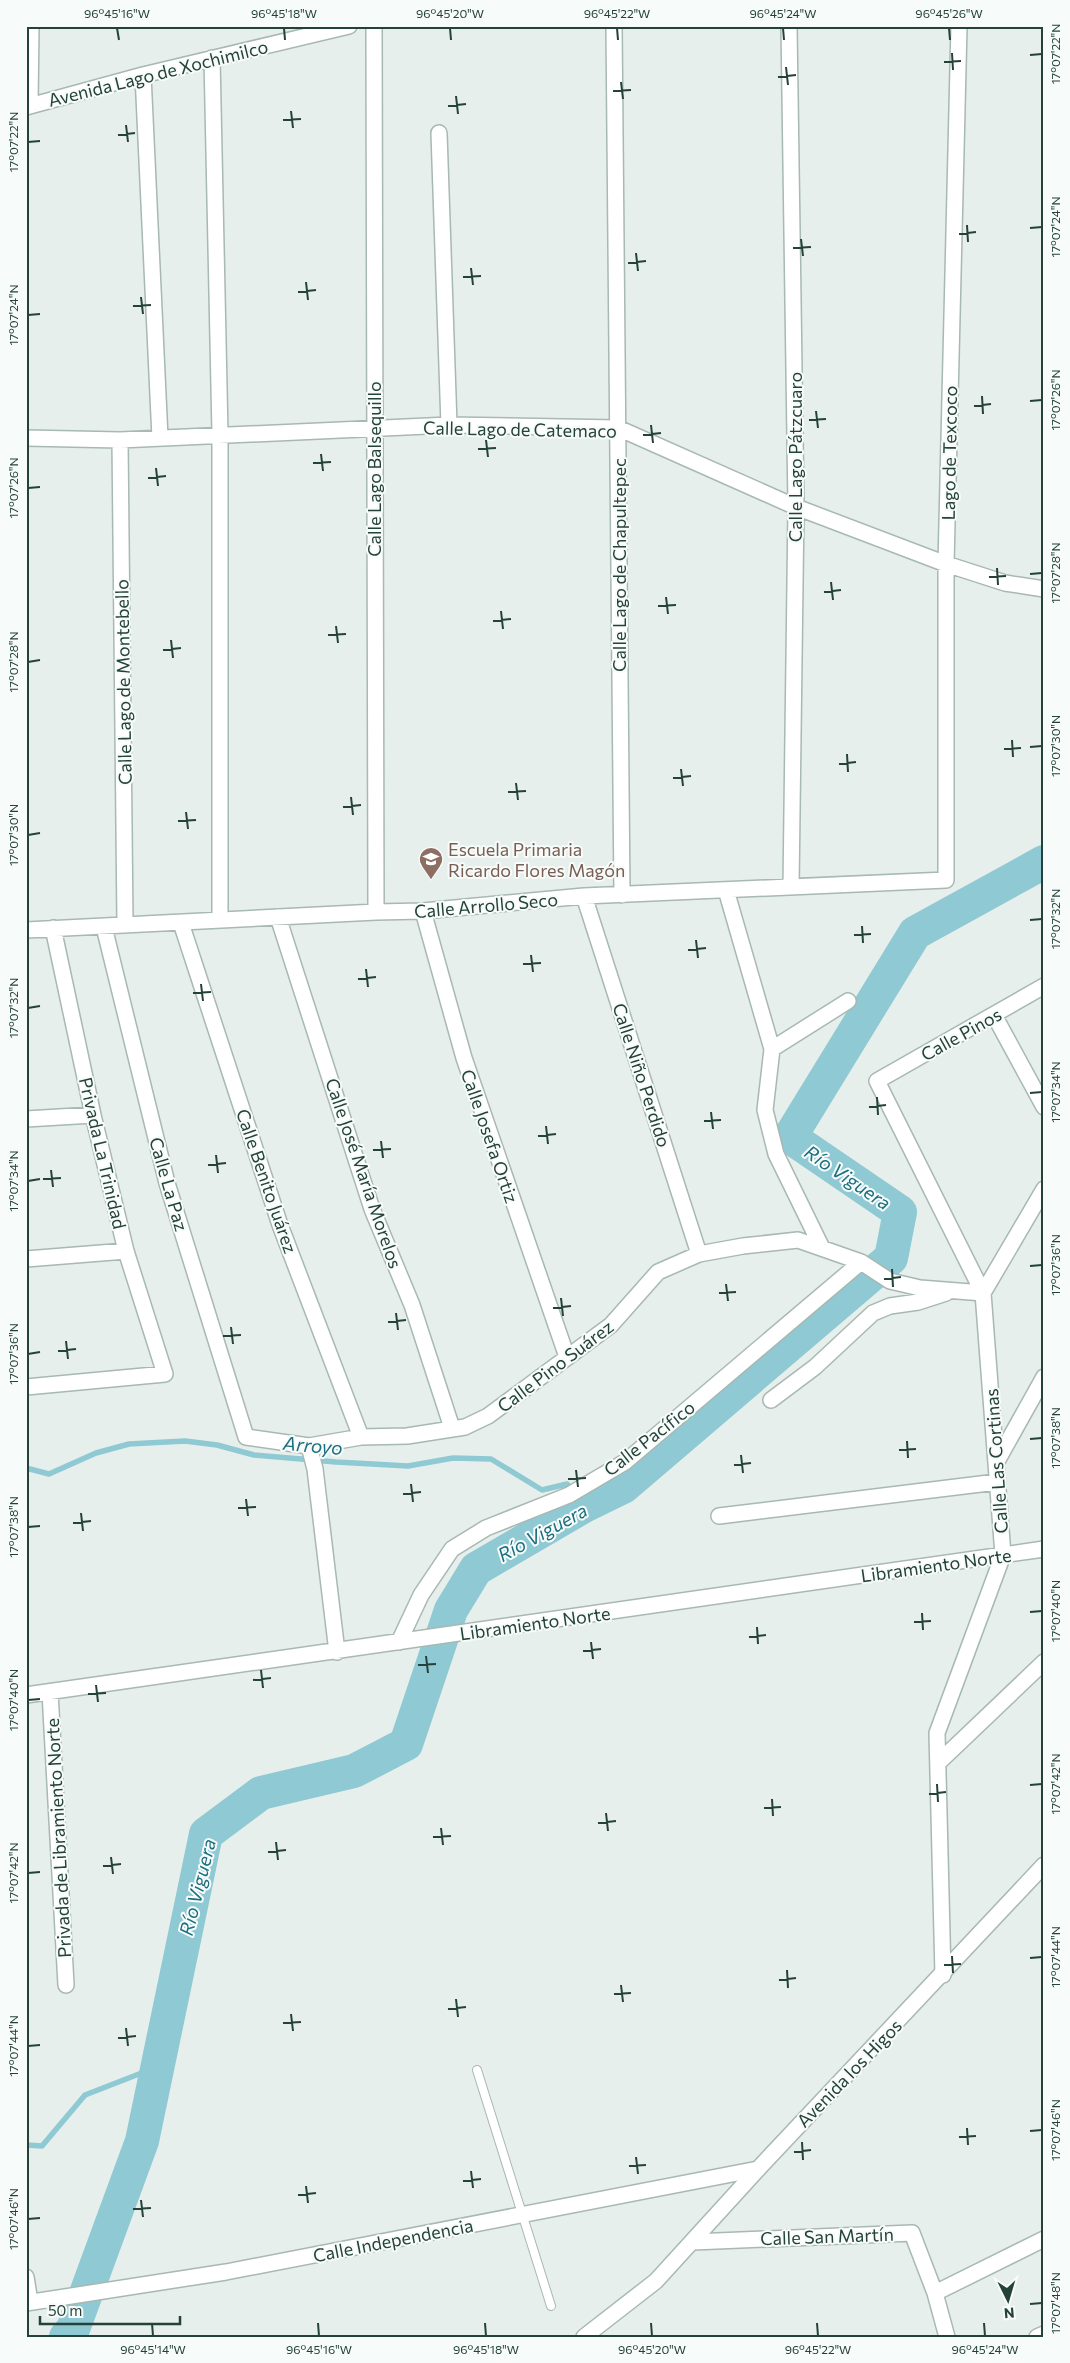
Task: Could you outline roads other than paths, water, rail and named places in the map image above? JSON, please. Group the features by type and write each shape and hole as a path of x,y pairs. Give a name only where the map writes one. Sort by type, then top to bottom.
{"street":[{"path":"28,106 31,26"},
{"name":"Avenida Lago de Xochimilco","path":"28,106 143,75 349,26"},
{"name":"Calle Lago Balsequillo","path":"374,26 376,912"},
{"name":"Calle Lago de Chapultepec","path":"614,26 622,895"},
{"name":"Calle Lago Pátzcuaro","path":"789,26 796,507 792,887"},
{"name":"Lago de Texcoco","path":"946,880 946,564 959,26"},
{"path":"212,58 220,434 220,919"},
{"path":"143,75 160,438"},
{"path":"439,133 449,425"},
{"name":"Calle Lago de Catemaco","path":"26,438 120,440 449,425 618,428 796,507 946,564 1005,583 1044,589"},
{"name":"Calle Lago de Montebello","path":"120,440 125,924"},
{"name":"Calle Arrollo Seco","path":"26,930 104,927 125,924 181,923 220,919 423,911 584,896 946,880"},
{"path":"726,890 772,1049 764,1110 776,1154 822,1248"},
{"name":"Calle Niño Perdido","path":"584,896 699,1254"},
{"name":"Calle Josefa Ortiz","path":"423,911 464,1058 567,1357"},
{"name":"Calle José María Morelos","path":"278,917 372,1209 412,1306 452,1428"},
{"name":"Calle Benito Juárez","path":"181,923 280,1225 361,1437"},
{"name":"Calle La Paz","path":"104,927 168,1183 246,1437"},
{"name":"Privada La Trinidad","path":"26,1387 165,1374 126,1251 93,1115 53,928"},
{"name":"Calle Pinos","path":"877,1081 1044,986"},
{"path":"772,1049 848,1001"},
{"path":"994,1015 1044,1107"},
{"name":"Calle Las Cortinas","path":"877,1081 983,1292 1003,1555 937,1732 943,1975"},
{"path":"26,1120 93,1115"},
{"path":"983,1292 1044,1189"},
{"name":"Calle Pino Suárez","path":"246,1437 312,1457 361,1437 407,1436 465,1427 488,1416 612,1325 658,1272 699,1254 744,1246 798,1240 860,1262 890,1281 920,1288 983,1292"},
{"path":"26,1259 126,1251"},
{"name":"Calle Pacífico","path":"399,1642 421,1595 452,1549 486,1528 575,1492 625,1462 860,1262"},
{"path":"771,1400 816,1367 873,1313 890,1306 918,1302 955,1291"},
{"path":"996,1463 1044,1378"},
{"path":"312,1457 337,1652"},
{"path":"719,1516 997,1482"},
{"name":"Libramiento Norte","path":"26,1695 337,1652 1044,1549"},
{"path":"938,1763 1044,1662"},
{"name":"Privada de Libramiento Norte","path":"50,1692 66,1985"},
{"name":"Avenida los Higos","path":"584,2337 656,2281 758,2169 943,1975 1044,1865"},
{"name":"Calle Independencia","path":"28,2303 226,2272 758,2169"},
{"name":"Calle San Martín","path":"693,2242 912,2233 934,2293 947,2337"},
{"path":"934,2293 1044,2239"},
{"path":"26,2277 28,2303"},
{"path":"1037,2337 1044,2334"}],"lane":[{"path":"477,2070 551,2306"}],"waterway":[{"name":"Río Viguera","path":"66,2337 73,2329 142,2141 206,1834 261,1793 354,1771 406,1744 451,1610 476,1569 584,1506 623,1487 891,1258 900,1212 790,1137 915,933 1044,862"},
{"name":"Arroyo","path":"26,1468 49,1474 96,1453 129,1444 185,1441 217,1445 254,1455 336,1462 408,1466 453,1458 491,1459 542,1490 567,1484 584,1506"},
{"path":"26,2145 42,2146 85,2095 157,2067"}],"place":[{"name":"Escuela Primaria Ricardo Flores Magón","path":"431,880"}]}
